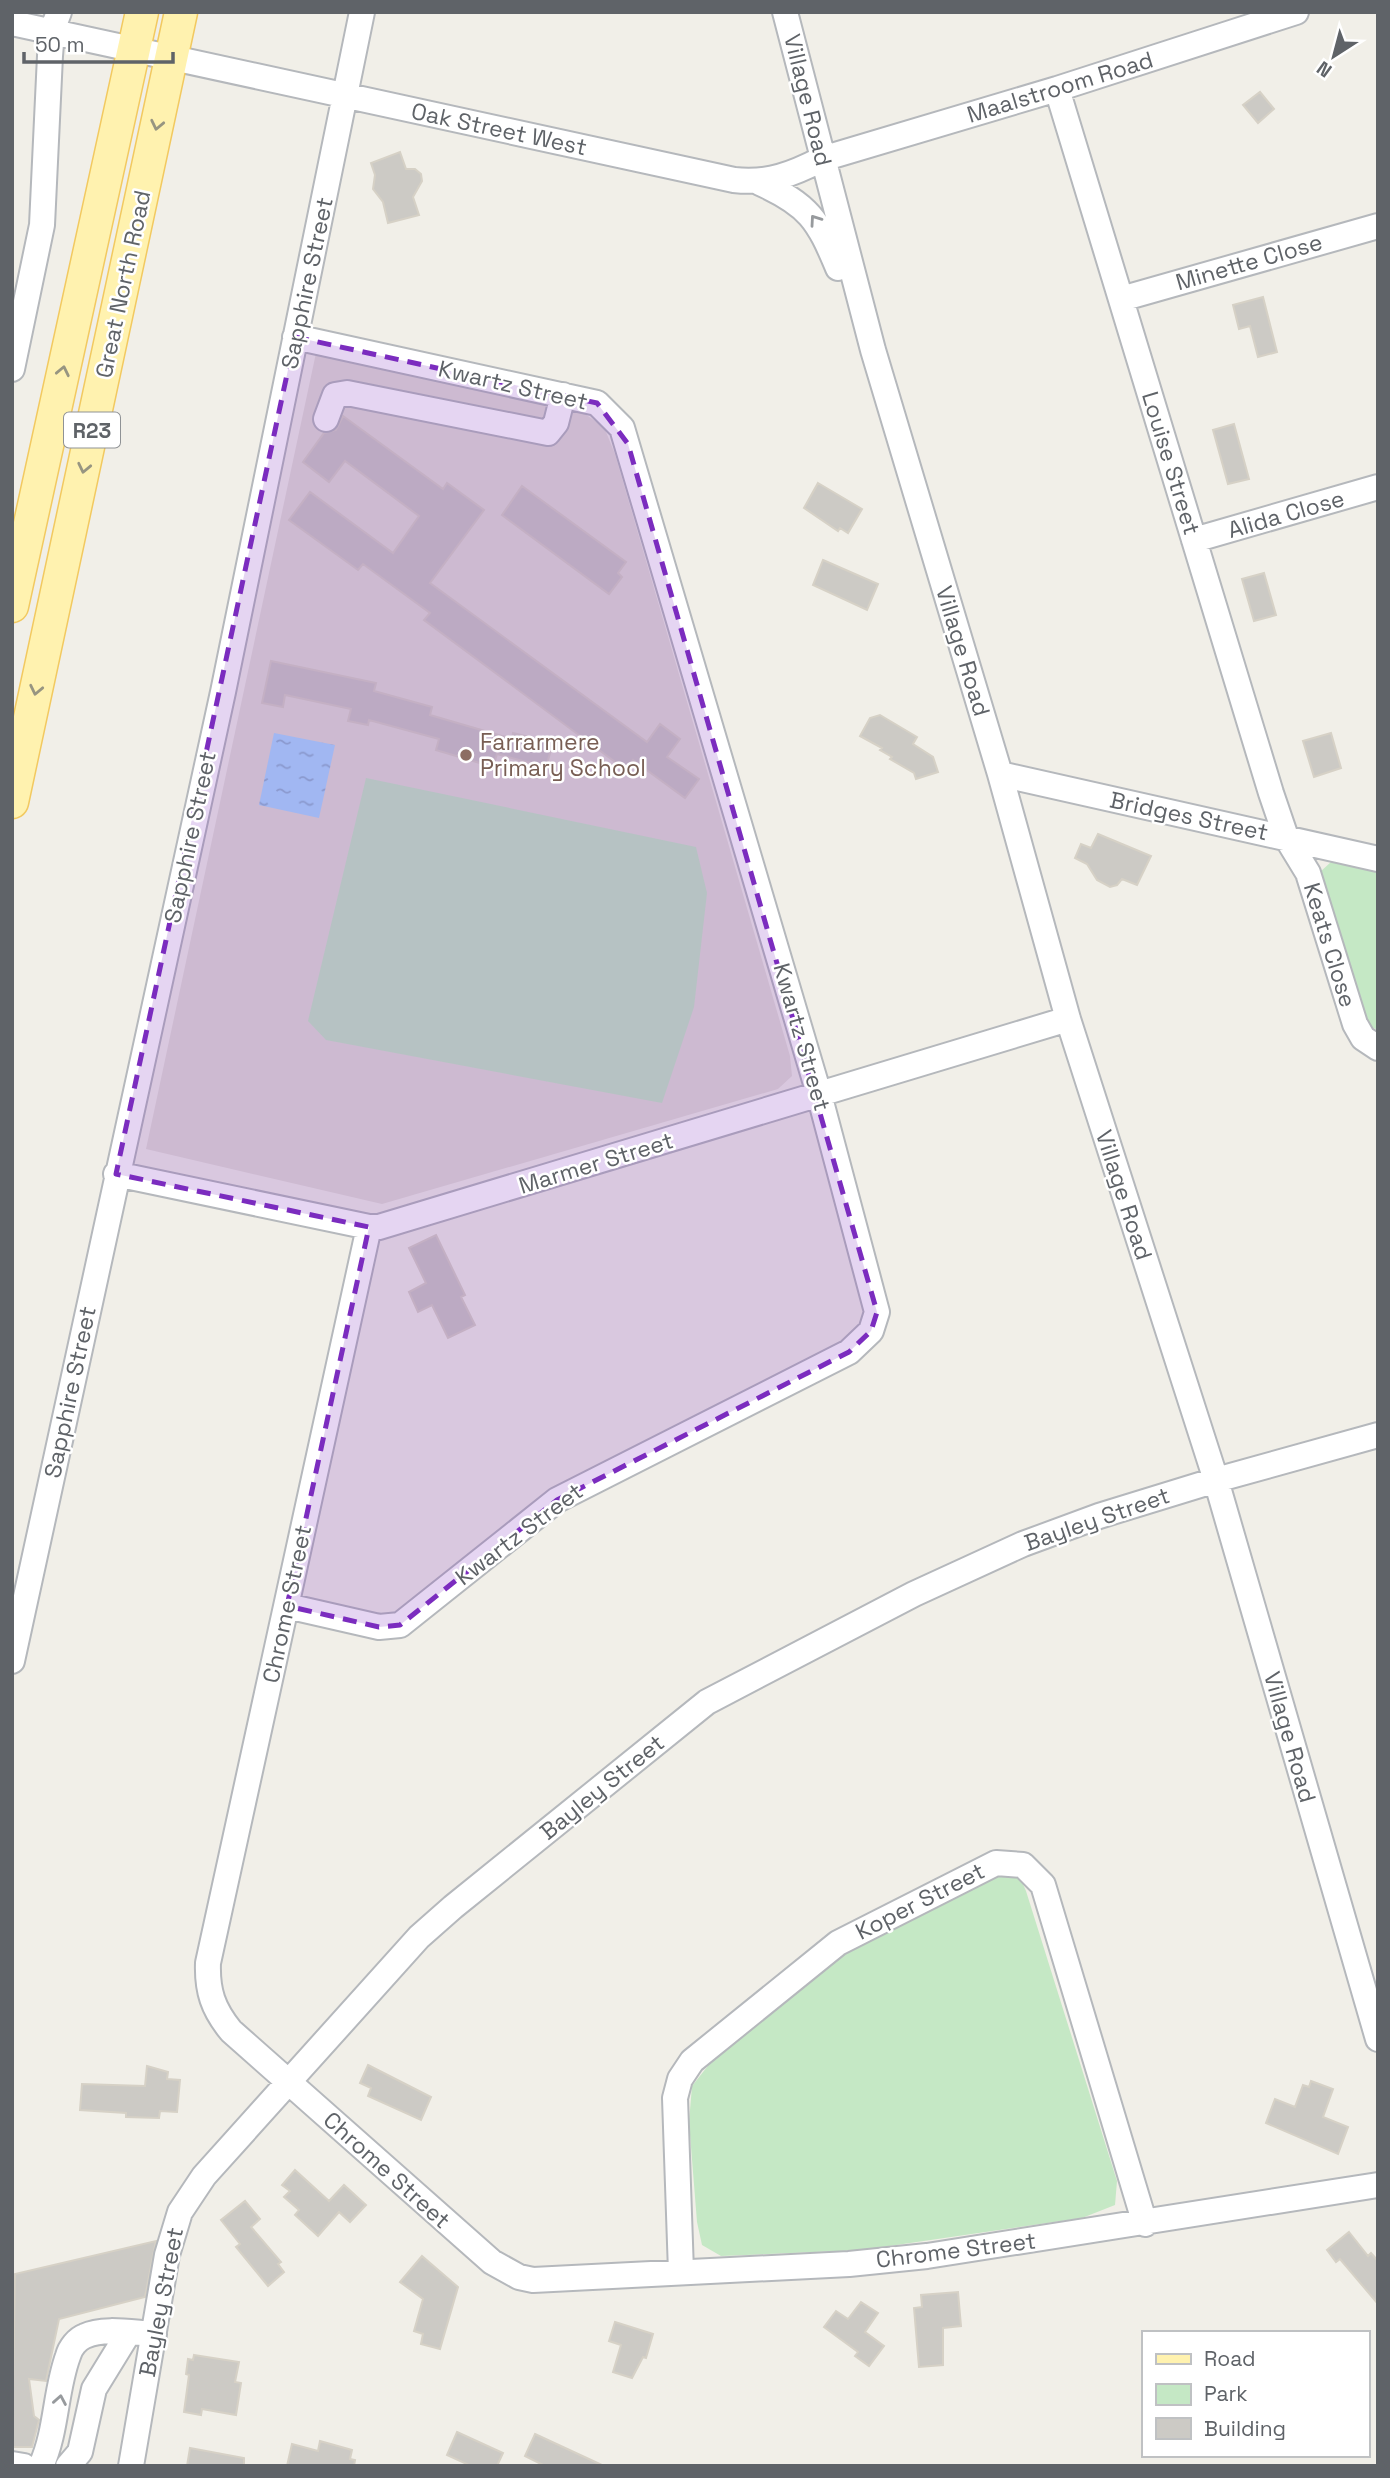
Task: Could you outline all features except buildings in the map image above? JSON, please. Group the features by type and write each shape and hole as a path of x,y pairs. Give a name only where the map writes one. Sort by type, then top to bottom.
{"main road":[{"name":"Great North Road","path":"12,606 142,12"},
{"name":"Great North Road","path":"12,802 181,12"}],"street":[{"name":"Sapphire Street","path":"12,1661 223,692 362,12"},
{"name":"Village Road","path":"785,12 873,350 1000,774 1068,1019 1216,1480 1378,2039"},
{"name":"Maalstroom Road","path":"822,159 1057,89 1296,12"},
{"name":"Oak Street West","path":"12,23 56,21 172,59 734,180 760,183 796,172 822,159"},
{"path":"12,369 42,225 56,21"},
{"name":"Louise Street","path":"1057,89 1286,837"},
{"name":"Village Road","path":"760,183 791,197 814,217 873,350"},
{"name":"Minette Close","path":"1121,299 1378,226"},
{"name":"Kwartz Street","path":"287,1606 379,1627 400,1625 557,1500 858,1345 871,1331 877,1312 819,1094 622,428 597,403 295,337"},
{"path":"326,419 335,395 347,393 548,433 556,423 564,394"},
{"name":"Alida Close","path":"1194,540 1378,487"},
{"name":"Bridges Street","path":"1000,774 1378,859"},
{"name":"Keats Close","path":"1286,837 1308,873 1355,1024 1363,1038 1378,1048"},
{"name":"Marmer Street","path":"116,1174 369,1227 533,1182 1068,1019"},
{"name":"Chrome Street","path":"369,1227 208,1963 208,1981 213,2004 222,2020 505,2270 519,2277 546,2280 849,2264 926,2256 1145,2224 1378,2185"},
{"name":"Bayley Street","path":"131,2466 167,2255 180,2212 204,2176 287,2080 419,1937 715,1697 914,1594 1012,1549 1099,1516 1378,1435"},
{"name":"Koper Street","path":"681,2272 674,2098 680,2079 692,2061 838,1943 996,1863 1023,1865 1043,1885 1145,2224"},
{"path":"68,2466 80,2452 94,2389 129,2332"},
{"path":"41,2466 57,2416 68,2356 74,2344 85,2336 97,2333 154,2334"},
{"path":"12,2464 24,2466"}],"highlighted area":[{"path":"295,337 597,403 628,444 877,1312 871,1331 849,1352 557,1500 400,1625 379,1627 287,1606 369,1227 116,1174"}],"shaded area":[{"name":"Farrarmere Primary School","path":"316,353 582,412 604,427 615,454 790,1056 792,1076 778,1089 382,1204 146,1149"}],"green space":[{"path":"366,778 696,847 707,893 694,1007 662,1103 326,1040 308,1021"},
{"path":"1345,860 1378,865 1378,1030 1362,1023 1320,872 1331,862"},
{"path":"987,1869 1019,1875 1026,1891 1117,2181 1115,2205 1082,2218 862,2250 721,2256 702,2245 697,2222 689,2122 692,2086 711,2062 842,1951"}],"water":[{"path":"274,733 335,745 319,818 259,805"}],"place":[{"name":"Farrarmere Primary School","path":"466,755"}]}
